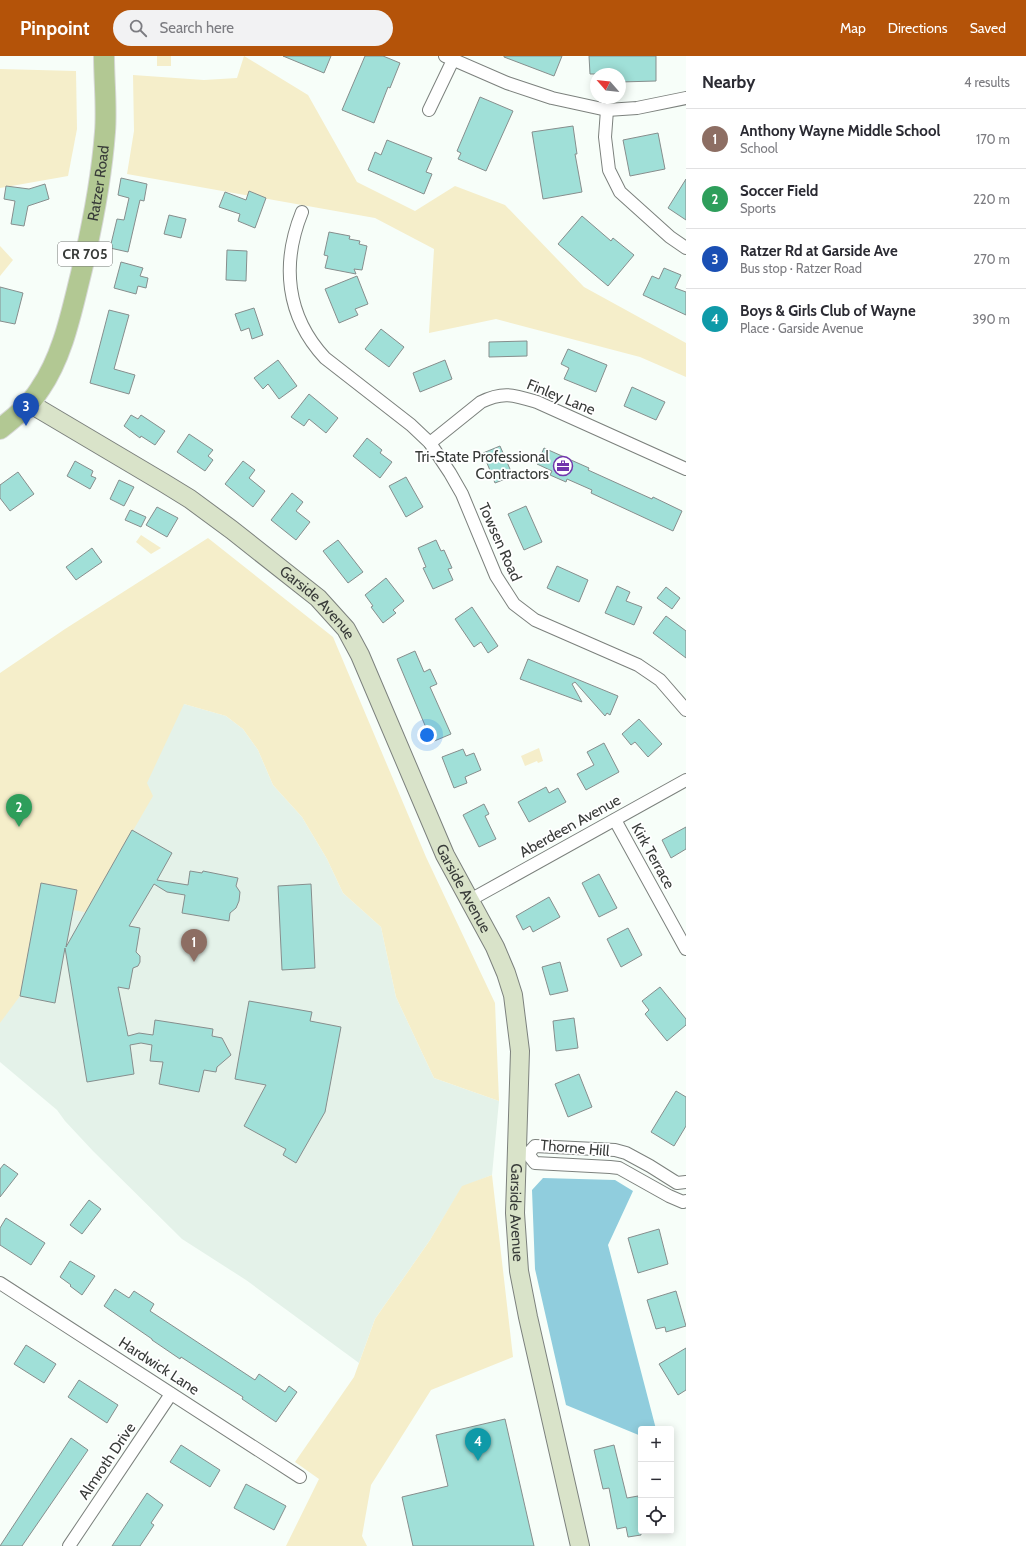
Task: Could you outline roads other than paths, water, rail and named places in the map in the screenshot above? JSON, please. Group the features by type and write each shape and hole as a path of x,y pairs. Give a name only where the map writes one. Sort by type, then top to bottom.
{"main road":[{"name":"Ratzer Road","path":"0,429 29,403 40,389 50,372 62,343 72,309 100,187 105,130 104,56"}],"street":[{"path":"429,110 449,58 507,83 552,98 607,110 637,108 686,98"},
{"path":"607,110 605,137 609,170 620,192 670,237 686,248"},
{"name":"Towsen Road","path":"302,212 293,240 289,271 298,317 316,348 325,358 411,425 430,443 462,494 496,576 514,604 535,620 643,668 660,680 686,710"},
{"name":"Finley Lane","path":"430,443 481,402 490,398 514,395 537,402 686,469"},
{"name":"Garside Avenue","path":"29,403 190,499 232,530 312,594 332,612 346,629 360,655 445,855 495,948 506,973 512,995 520,1052 522,1154 514,1213 519,1271 580,1546"},
{"name":"Aberdeen Avenue","path":"470,900 686,780"},
{"name":"Kirk Terrace","path":"615,820 686,949"},
{"name":"Thorne Hill","path":"686,1182 678,1182 644,1162 626,1153 615,1150 535,1146 522,1154 535,1163 619,1168 670,1196 683,1202 686,1201"},
{"name":"Hardwick Lane","path":"0,1283 300,1477"},
{"name":"Almroth Drive","path":"69,1546 171,1394"}],"water":[{"path":"543,1178 615,1180 633,1191 608,1245 655,1426 638,1426 638,1435 566,1405 535,1269 532,1190"}],"place":[{"name":"Ratzer Rd at Garside Ave","path":"26,426"},
{"name":"Tri-State Professional Contractors","path":"563,466"},
{"name":"Soccer Field","path":"19,827"},
{"name":"Anthony Wayne Middle School","path":"194,962"},
{"name":"Boys & Girls Club of Wayne","path":"478,1461"}]}
